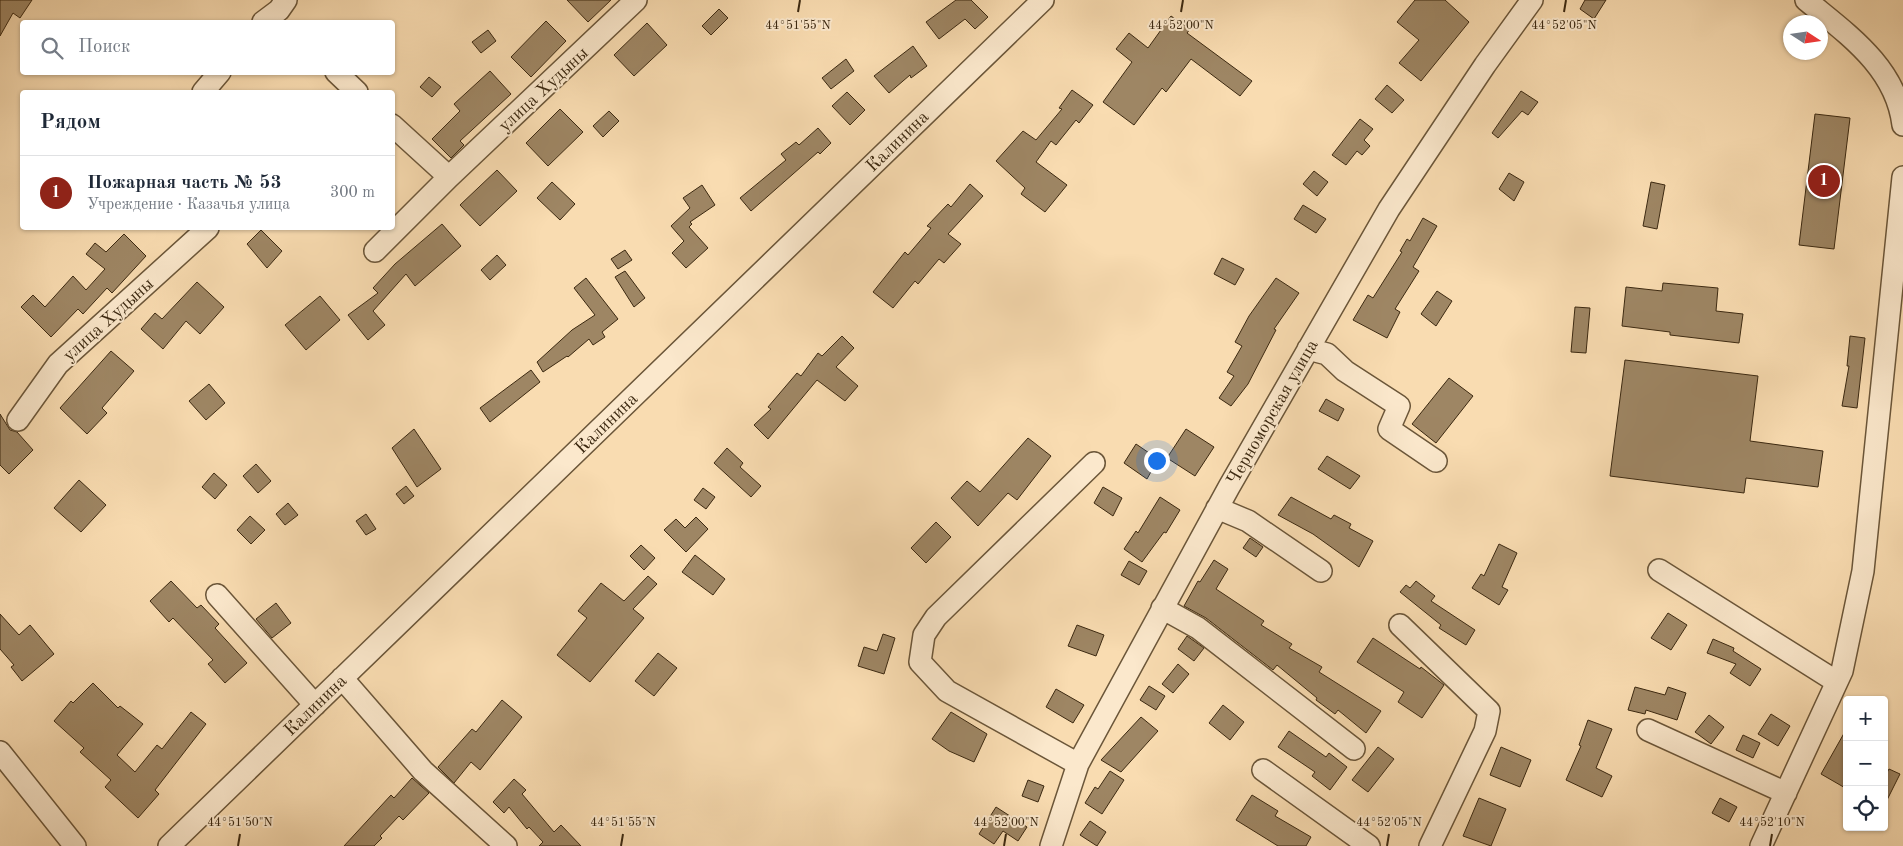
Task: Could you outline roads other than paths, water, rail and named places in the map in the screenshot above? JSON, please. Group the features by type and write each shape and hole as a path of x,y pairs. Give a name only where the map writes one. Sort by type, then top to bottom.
{"street":[{"name":"улица Худыны","path":"375,251 449,177 636,0"},
{"name":"Калинина","path":"169,846 1043,0"},
{"name":"Черноморская улица","path":"1056,844 1078,764 1217,508 1389,209 1485,65 1532,0"},
{"path":"1806,0 1863,48 1888,80 1901,106 1903,125"},
{"path":"205,90 217,75"},
{"path":"339,75 356,90"},
{"path":"395,128 449,177"},
{"path":"1761,846 1842,671 1863,570 1903,177"},
{"name":"улица Худыны","path":"18,420 58,364 206,230"},
{"path":"1308,349 1327,354 1345,371 1399,406 1389,429 1436,461"},
{"path":"1078,764 947,691 920,662 924,635 936,617 1094,463"},
{"path":"1217,508 1248,521 1321,571"},
{"path":"1658,570 1837,682"},
{"path":"217,595 315,705"},
{"path":"1162,608 1198,628 1354,749"},
{"path":"1400,625 1489,712 1485,731 1430,846"},
{"path":"342,678 423,771 506,846"},
{"path":"1648,730 1786,793"},
{"path":"0,752 75,846"},
{"path":"1263,770 1369,846"}],"place":[{"name":"Пожарная часть № 53","path":"1824,181"}]}
